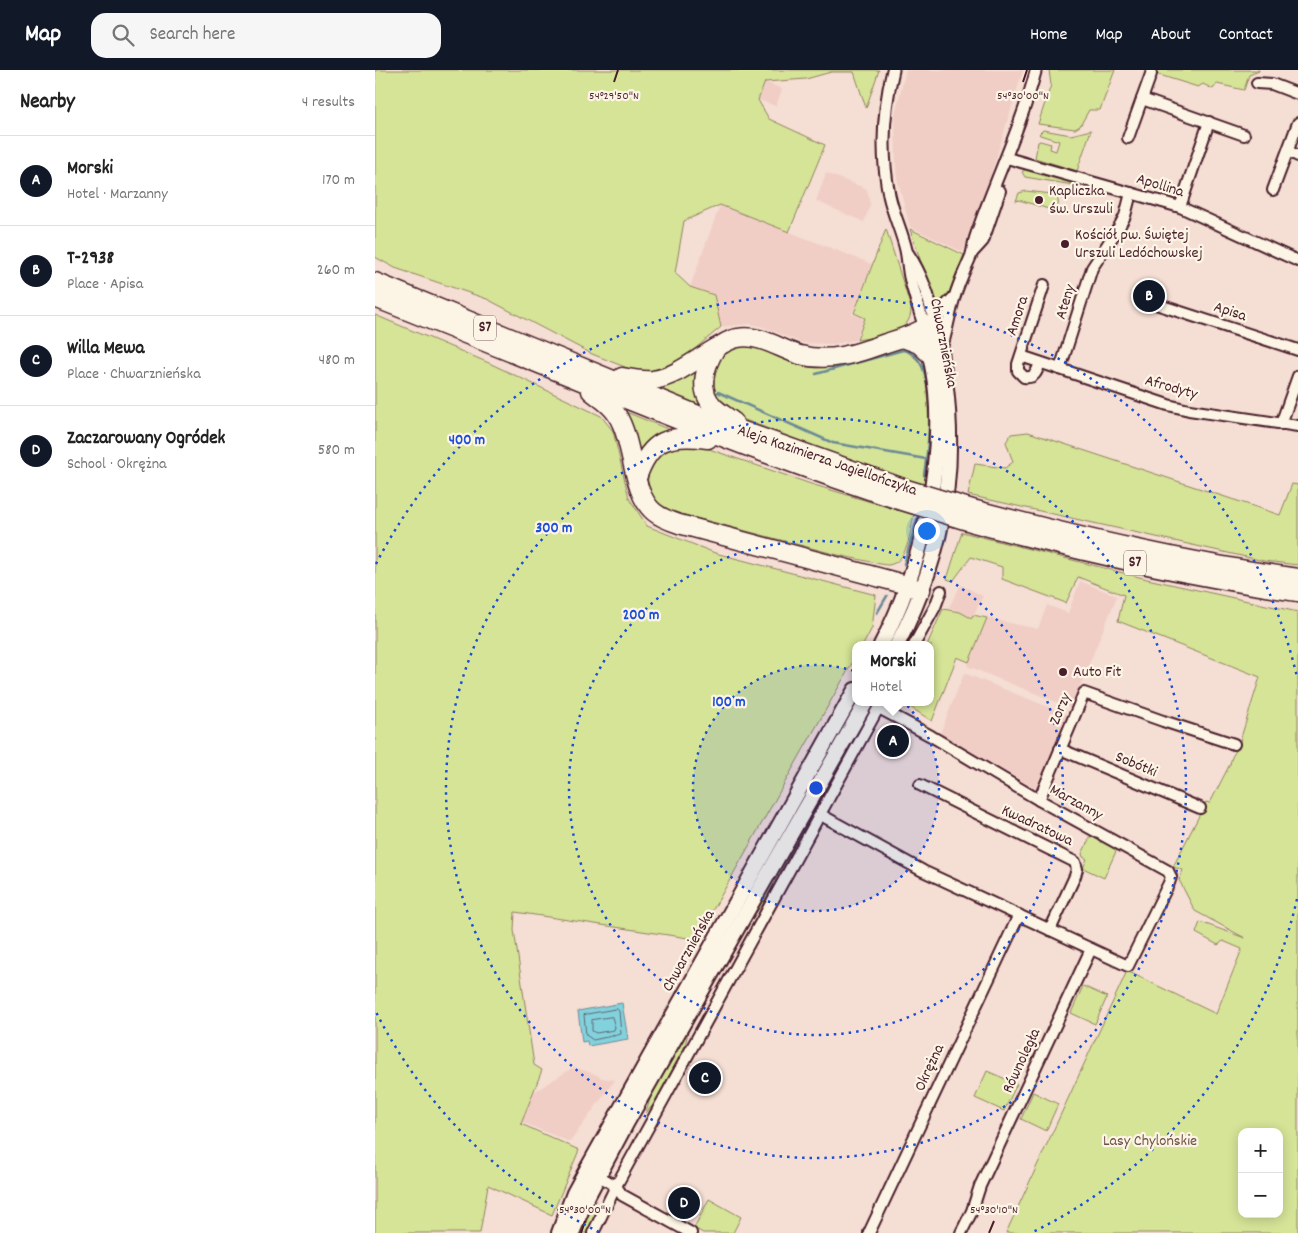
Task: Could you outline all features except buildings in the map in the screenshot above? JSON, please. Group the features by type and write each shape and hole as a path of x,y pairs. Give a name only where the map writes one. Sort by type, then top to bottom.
{"highway":[{"name":"Aleja Kazimierza Jagiellończyka","path":"375,282 595,373 839,481 900,494 1133,563 1298,592"},
{"name":"Aleja Kazimierza Jagiellończyka","path":"375,298 575,379 743,439"},
{"path":"595,373 651,380 675,373 731,340 743,337 763,341 798,355 823,359 853,355 903,338 930,325"},
{"path":"903,338 936,353"},
{"path":"716,348 706,368 704,379 708,398 743,439"},
{"path":"575,379 608,404 618,416 627,435 642,495 655,513 667,520 914,588"},
{"path":"637,478 645,458 660,443 669,439 689,436 743,439"},
{"name":"Aleja Kazimierza Jagiellończyka","path":"975,517 1216,565 1298,578"}],"main road":[{"name":"Chwarznieńska","path":"883,641 899,609 914,588 939,534 948,475 949,412 930,325"},
{"name":"Chwarznieńska","path":"899,641 912,615 914,588"},
{"name":"Chwarznieńska","path":"572,1233 584,1204 593,1172 852,696"},
{"name":"Chwarznieńska","path":"559,1233 574,1194 593,1172 727,944 874,706"}],"street":[{"name":"Chwarznieńska","path":"893,70 886,109 885,156 890,196 906,250 919,271 929,298 930,325"},
{"name":"Chwarznieńska","path":"936,353 947,334 955,297 1000,171 1007,158 1028,98 1035,70"},
{"path":"1128,138 1151,74"},
{"path":"1257,83 1272,84 1298,94"},
{"path":"1142,99 1244,135"},
{"path":"1179,207 1209,122"},
{"path":"1273,190 1298,123"},
{"path":"1288,152 1298,156"},
{"name":"Apollina","path":"1007,158 1179,207 1298,261"},
{"name":"Ateny","path":"1061,369 1092,268 1125,216 1131,192"},
{"name":"Amora","path":"1021,356 1043,285"},
{"name":"Chwarznieńska","path":"930,325 955,297"},
{"name":"Apisa","path":"1153,303 1298,350"},
{"path":"1021,356 1017,369 1024,377 1034,375 1040,363"},
{"name":"Afrodyty","path":"1021,356 1168,405 1189,410 1298,426"},
{"path":"1281,424 1298,376"},
{"path":"916,641 935,607 941,591"},
{"name":"Zorzy","path":"1039,800 1084,693 1233,744"},
{"path":"593,1233 616,1186 821,815 874,706"},
{"name":"Marzanny","path":"878,706 1039,800 1165,869 1170,874 1169,883 1128,966 1091,949"},
{"name":"Sobótki","path":"1060,749 1200,808"},
{"name":"Kwadratowa","path":"920,785 1075,862 1077,873 1050,930"},
{"path":"821,815 923,871 1091,949"},
{"name":"Okrężna","path":"869,1233 1019,916"},
{"name":"Równoległa","path":"961,1233 972,1211 980,1186 1091,949"},
{"path":"593,1172 616,1186 623,1195 691,1233"},
{"name":"Równoległa","path":"954,1233 973,1195 980,1186"}],"shaded area":[{"path":"906,70 1023,70 979,214 963,252 910,227 897,178 896,165 895,114"},
{"path":"765,82 782,89 776,106 758,100"},
{"path":"826,173 867,189 870,205 864,222 816,201"},
{"path":"720,205 872,264 852,314 864,318 856,340 834,344 802,343 763,327 749,324 721,327 714,295 690,287"},
{"path":"1080,581 1117,596 1071,708 967,666 987,618 1038,629 1047,605 1068,613"},
{"path":"961,585 983,596 972,618 949,607"},
{"path":"964,673 1068,715 1044,775 1041,776 1036,787 1034,788 940,734"},
{"path":"574,1067 602,1078 615,1080 570,1142 521,1122 534,1092"}],"green space":[{"path":"375,70 879,70 866,108 854,72 831,72 806,79 765,82 758,100 769,119 825,145 789,232 720,205 684,221 675,273 690,287 714,295 721,327 679,362 653,373 640,373 592,354 487,299 395,268 375,257"},
{"path":"1049,70 1115,70 1100,110 1089,110 1080,126 1075,129 1038,124 1051,85"},
{"path":"1143,70 1259,71 1249,75 1244,90 1217,84 1213,89 1203,84 1198,87"},
{"path":"1043,130 1071,135 1091,130 1077,171 1035,158 1038,142 1051,144 1050,149 1056,151 1059,141 1040,135"},
{"path":"1027,168 1077,182 1079,186 1025,177 1022,172"},
{"path":"1026,191 1052,194 1058,200 1057,208 1052,210 1019,200 1016,201 1019,193"},
{"path":"886,229 911,308 910,317 906,324 892,333 857,340 865,318 854,313"},
{"path":"910,229 964,255 950,291 937,310"},
{"path":"375,315 489,363 601,416 613,431 629,498 647,526 715,553 876,595 872,628 865,641 852,641 852,663 701,931 697,931 695,939 515,912 514,930 534,1065 542,1070 521,1124 579,1150 552,1215 488,1185 480,1233 375,1233"},
{"path":"739,346 762,350 798,364 824,367 864,360 903,348 920,364 926,380 928,451 925,486 896,477 737,417 722,409 708,384 715,359 732,348"},
{"path":"705,360 708,410 652,387"},
{"path":"621,410 675,432 638,461"},
{"path":"1028,432 1280,515 1292,484 1298,485 1298,565 1264,561 968,495 975,464 1005,468 1013,462 1006,442 1011,434"},
{"path":"685,444 706,448 811,484 914,515 904,553 895,563 882,564 838,555 670,510 659,503 649,489 649,473 656,458 662,453 672,447"},
{"name":"Lasy Chylońskie","path":"962,532 1147,579 1298,612 1298,1233 1006,1233 1127,971 1216,1014 1242,949 1223,941 1218,945 1196,933 1200,922 1245,938 1195,911 1179,880 1183,870 1173,867 1206,802 1210,803 1238,747 1260,677 1118,621 1124,595 1078,577 1066,603 1002,579 1002,567 971,557 953,581 947,579"},
{"path":"943,609 960,612 971,618 973,615 987,618 969,662 957,657 932,721 908,706 934,706 934,641 929,641"},
{"path":"1091,835 1117,849 1104,878 1083,868 1087,859 1082,854"},
{"path":"793,841 796,843 688,1032 685,1046 653,1105 646,1113 654,1084"},
{"path":"1083,986 1107,997 1095,1024 1071,1013"},
{"path":"987,1071 1017,1084 1004,1111 975,1098"},
{"path":"1033,1092 1058,1104 1046,1131 1021,1119"},
{"path":"709,1199 741,1217 733,1233 703,1233 694,1228"},
{"path":"592,1205 597,1208 602,1205 587,1233 582,1233"}],"water":[{"path":"622,1003 628,1039 588,1046 587,1041 582,1042 578,1011"}],"waterway":[{"path":"816,374 903,350 915,356 923,368 929,405 928,445 924,475"},
{"path":"718,392 833,443 926,459"},
{"path":"904,564 918,515"},
{"path":"877,613 887,596"}],"place":[{"name":"Kapliczka św. Urszuli","path":"1039,200"},
{"name":"Kościół pw. Świętej Urszuli Ledóchowskej","path":"1065,244"},
{"name":"T-2938","path":"1149,296"},
{"name":"Auto Fit","path":"1063,672"},
{"name":"Morski","path":"893,741"},
{"name":"Willa Mewa","path":"705,1078"},
{"name":"Zaczarowany Ogródek","path":"684,1203"}]}
